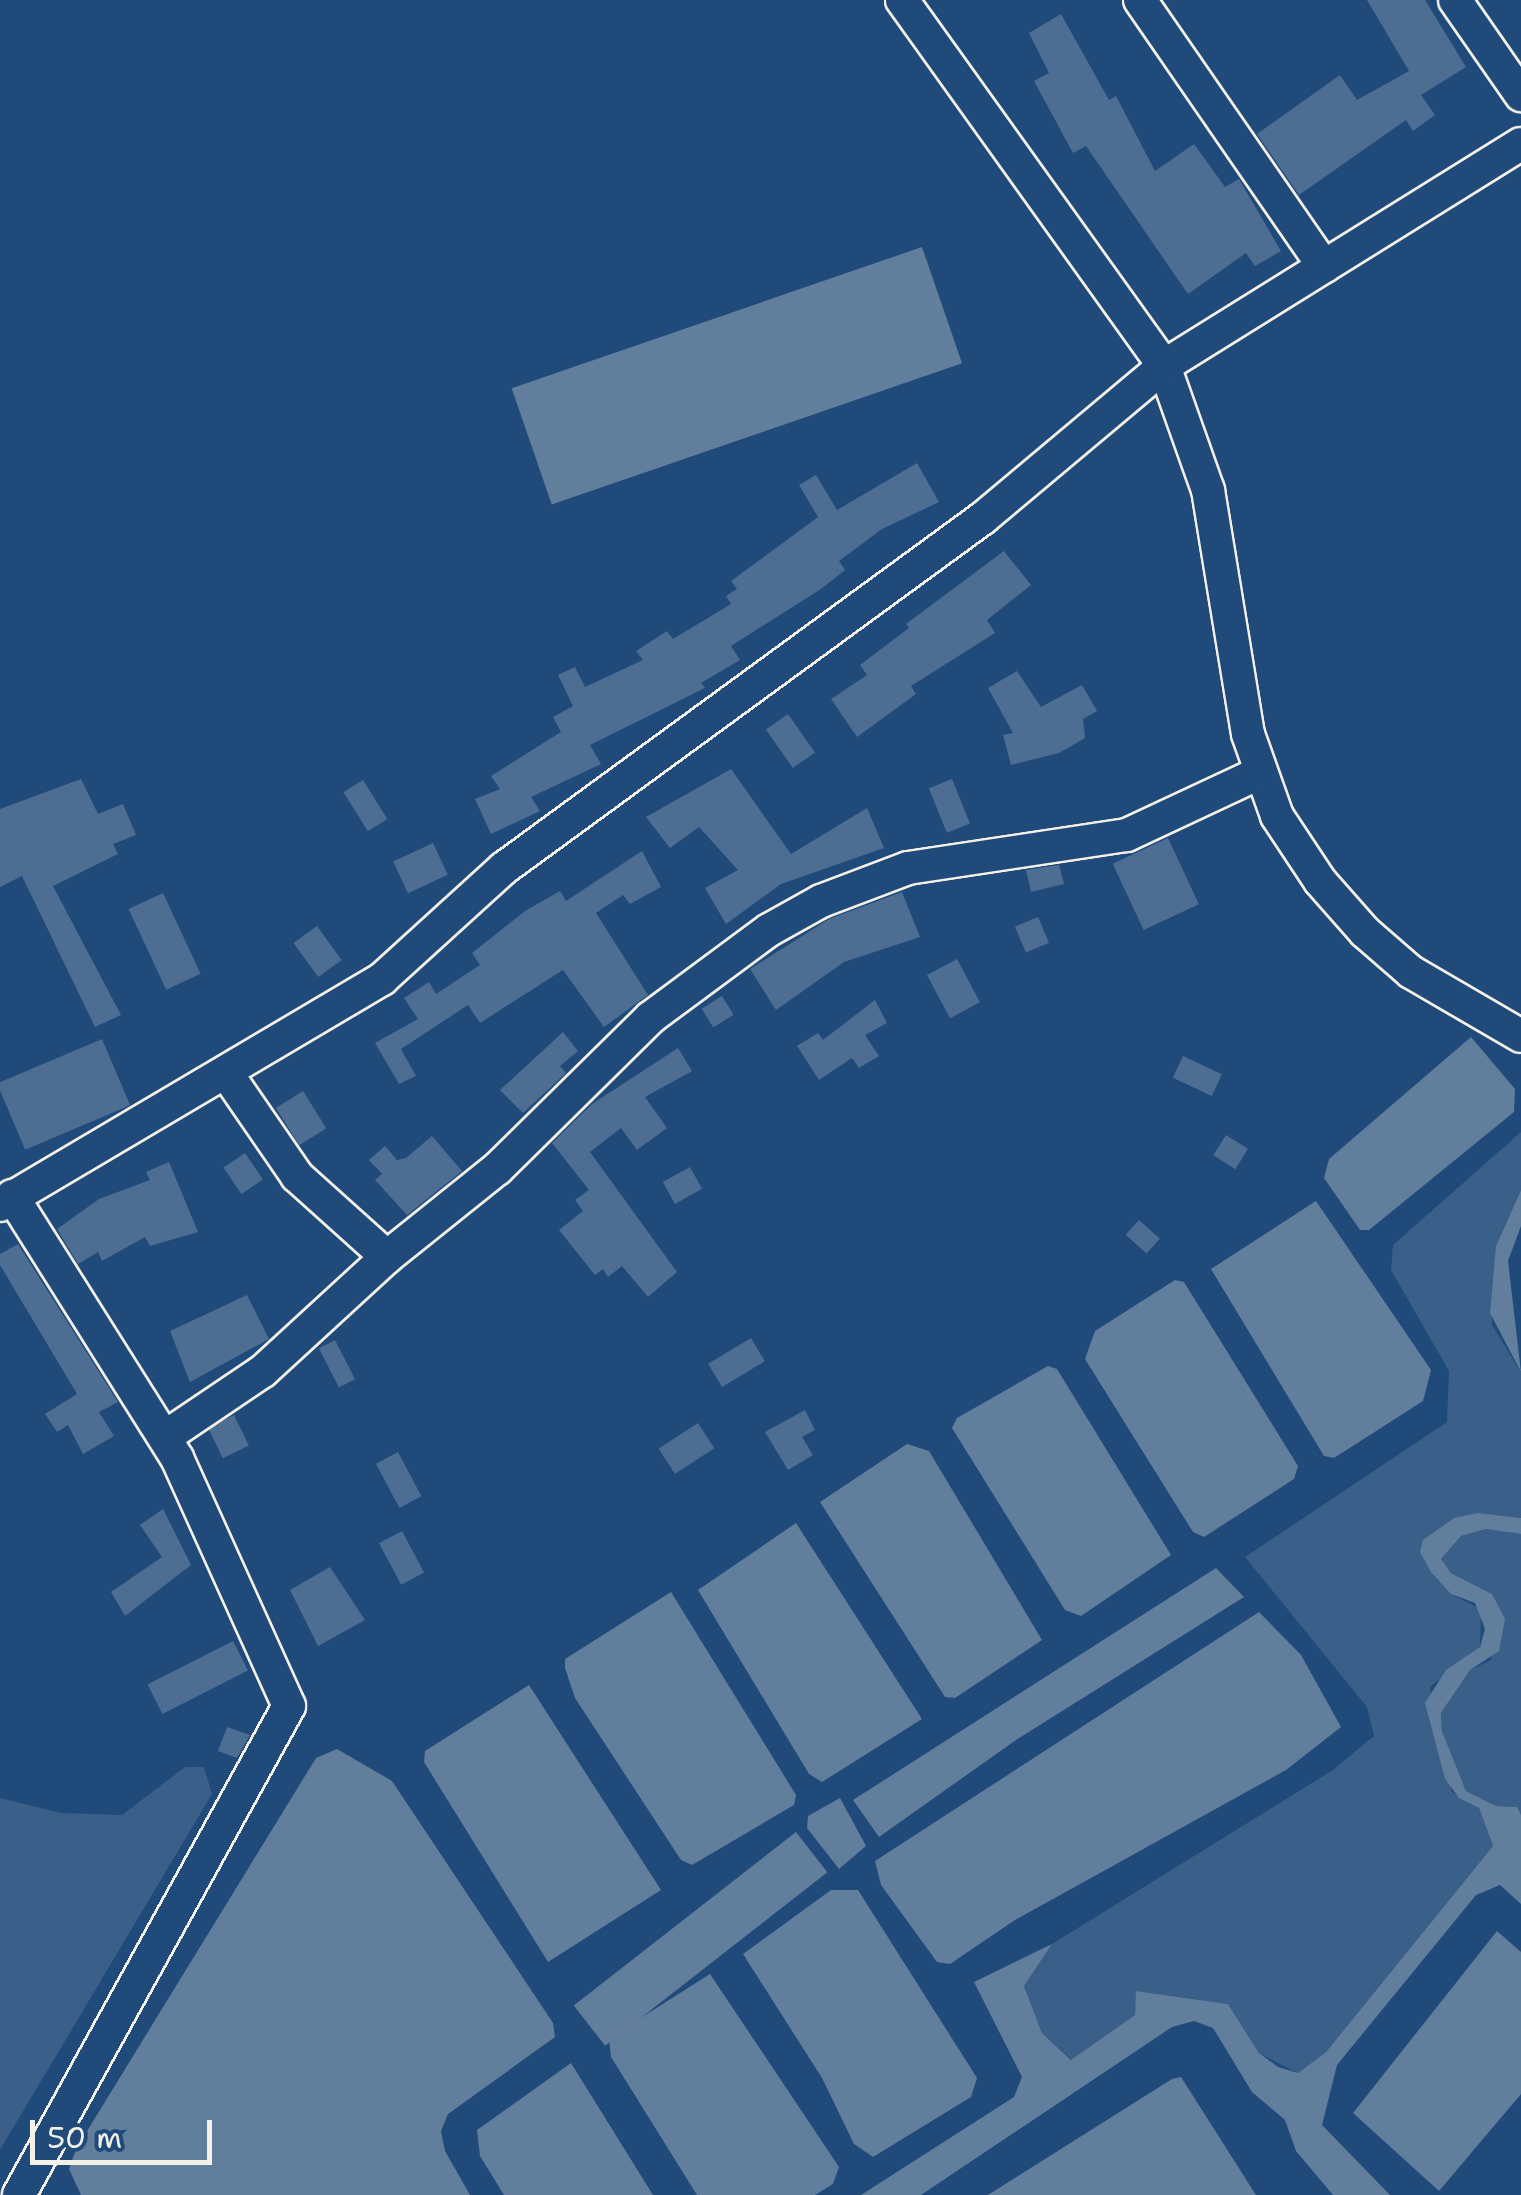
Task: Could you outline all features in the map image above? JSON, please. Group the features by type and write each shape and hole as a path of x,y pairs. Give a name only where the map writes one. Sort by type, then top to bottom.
{"street":[{"path":"902,0 1164,366 1208,490 1257,774 1320,881 1365,932 1411,972 1521,1036"},
{"path":"1140,0 1324,266"},
{"path":"1455,0 1521,95"},
{"path":"32,2188 289,1706 165,1437 6,1201 227,1074 382,978 504,868 983,518 1164,366 1521,144"},
{"path":"165,1437 262,1371 386,1256 497,1169 650,1018 795,915 908,868 1127,835 1257,774"},
{"path":"227,1074 297,1176 386,1256"}],"shaded area":[{"path":"922,247 962,363 552,505 512,388"},
{"path":"1471,1037 1515,1089 1514,1112 1369,1230 1360,1230 1324,1178 1329,1159"},
{"path":"1521,1132 1521,1190 1496,1246 1492,1325 1521,1372 1521,1518 1478,1513 1423,1540 1451,1594 1481,1609 1480,1647 1430,1687 1452,1792 1479,1808 1493,1846 1326,2052 1298,2073 1259,2053 1228,2004 1137,1991 1135,2015 1072,2060 1042,2033 1024,1986 1052,1944 1333,1770 1374,1736 1367,1707 1245,1557 1447,1422 1449,1371 1391,1270 1393,1245"},
{"path":"1521,1190 1521,1226 1508,1261 1521,1372 1490,1313 1496,1246"},
{"path":"1316,1201 1431,1370 1423,1401 1334,1458 1324,1456 1211,1269"},
{"path":"1175,1280 1184,1282 1298,1466 1294,1479 1204,1537 1193,1532 1085,1359 1095,1331"},
{"path":"1048,1366 1057,1369 1171,1555 1081,1616 1065,1610 952,1428 957,1418"},
{"path":"907,1444 929,1451 1042,1640 955,1698 945,1697 820,1502"},
{"path":"1478,1513 1521,1518 1521,1534 1486,1529 1461,1536 1441,1559 1451,1573 1492,1594 1505,1619 1499,1651 1470,1670 1441,1713 1442,1731 1466,1791 1496,1806 1517,1807 1521,1815 1521,1904 1500,1885 1476,1895 1337,2065 1322,2125 1390,2195 1333,2195 1296,2151 1285,2120 1252,2092 1213,2028 1194,2021 1172,2027 921,2195 861,2195 1014,2097 1022,2077 974,1982 1052,1944 1024,1986 1042,2033 1071,2060 1135,2015 1136,1991 1228,2004 1259,2053 1278,2067 1298,2073 1326,2052 1493,1846 1479,1808 1459,1798 1445,1779 1425,1703 1446,1670 1480,1647 1485,1629 1475,1603 1451,1594 1431,1572 1420,1552 1423,1540 1454,1518"},
{"path":"796,1523 922,1719 822,1782 809,1774 698,1590"},
{"path":"1486,1529 1521,1534 1521,1815 1516,1807 1496,1806 1466,1791 1442,1731 1441,1713 1470,1670 1491,1660 1492,1594 1451,1573 1441,1559 1461,1536"},
{"path":"1216,1568 1244,1597 1016,1740 879,1837 853,1800"},
{"path":"671,1592 796,1795 794,1805 692,1865 681,1860 575,1698 565,1668 565,1659"},
{"path":"1259,1612 1301,1655 1341,1727 1286,1770 1015,1920 950,1964 937,1962 881,1885 875,1861"},
{"path":"529,1685 661,1890 548,1962 424,1762 425,1751"},
{"path":"337,1749 392,1781 553,2023 555,2037 448,2114 441,2131 445,2151 470,2195 81,2195 69,2169 76,2149 316,1758"},
{"path":"185,1767 204,1767 212,1794 0,2150 0,1798 61,1813 122,1815"},
{"path":"840,1798 866,1846 839,1869 807,1828 808,1816"},
{"path":"796,1832 827,1872 605,2046 574,2006"},
{"path":"831,1890 858,1890 977,2078 971,2097 873,2157 854,2144 822,2078 743,1954"},
{"path":"1497,1931 1521,1952 1521,2094 1439,2191 1353,2113"},
{"path":"710,1974 839,2167 833,2184 815,2195 697,2195 611,2057 609,2038"},
{"path":"571,2063 653,2195 504,2195 480,2156 477,2130"},
{"path":"1181,2077 1256,2195 988,2195 1172,2079"}],"building":[{"path":"1367,0 1425,0 1466,67 1421,95 1435,115 1413,131 1406,120 1299,195 1257,134 1340,75 1357,100 1409,71"},
{"path":"1061,14 1109,100 1116,96 1155,171 1194,144 1225,187 1239,179 1281,251 1255,266 1246,253 1188,294 1086,146 1073,153 1034,81 1049,73 1029,33"},
{"path":"917,463 939,502 882,529 839,561 845,570 821,589 731,646 740,660 701,683 705,688 590,745 601,764 531,797 540,811 491,834 475,799 500,789 491,776 561,732 553,717 573,706 558,675 575,667 585,687 643,660 636,651 667,631 673,639 731,604 726,596 737,589 731,581 818,517 799,485 816,475 837,510"},
{"path":"1004,551 1031,585 987,620 995,633 911,686 916,694 857,737 831,699 867,675 860,665 909,628 906,624"},
{"path":"1017,671 1041,707 1082,685 1097,711 1083,719 1085,738 1059,753 1011,765 1003,735 1013,733 988,688"},
{"path":"788,714 815,753 793,768 766,729"},
{"path":"731,769 791,854 867,808 884,848 781,884 726,924 705,888 738,870 699,827 670,848 646,817"},
{"path":"81,779 98,814 123,804 136,835 113,844 118,854 53,886 121,1015 95,1027 22,876 0,887 0,809"},
{"path":"952,779 970,824 947,833 929,788"},
{"path":"363,780 387,819 368,831 343,792"},
{"path":"1168,838 1199,904 1144,930 1113,864"},
{"path":"433,843 448,875 408,893 393,862"},
{"path":"642,851 661,887 630,904 623,895 596,913 648,995 604,1027 563,970 480,1023 468,1005 401,1049 416,1076 399,1084 375,1043 418,1019 404,998 429,982 436,994 480,965 472,953 525,911 560,891 566,901"},
{"path":"1059,865 1064,884 1031,892 1026,870"},
{"path":"902,892 920,937 844,962 776,1010 750,969 829,919"},
{"path":"163,893 201,974 166,990 129,909"},
{"path":"1038,917 1049,943 1026,953 1015,927"},
{"path":"317,926 342,960 318,977 294,943"},
{"path":"957,959 980,1002 950,1018 927,975"},
{"path":"722,996 734,1015 713,1027 702,1009"},
{"path":"875,1000 887,1023 865,1035 879,1056 859,1068 852,1058 819,1080 797,1046 818,1033 823,1040"},
{"path":"563,1032 578,1051 560,1066 566,1073 523,1113 500,1090"},
{"path":"102,1039 130,1105 25,1150 0,1082"},
{"path":"678,1048 692,1071 645,1097 667,1128 637,1150 621,1128 590,1152 677,1272 648,1297 622,1266 608,1277 603,1269 595,1275 559,1230 583,1211 575,1200 589,1190 552,1143 592,1104"},
{"path":"1183,1056 1222,1074 1212,1096 1173,1078"},
{"path":"303,1091 326,1128 299,1145 276,1108"},
{"path":"1226,1135 1248,1149 1235,1169 1213,1155"},
{"path":"432,1136 462,1171 407,1215 375,1180 382,1174 369,1160 385,1146 397,1160 406,1158"},
{"path":"245,1153 263,1180 241,1194 223,1168"},
{"path":"169,1162 198,1232 150,1246 145,1237 102,1261 98,1252 78,1264 57,1229 99,1199 150,1180 146,1172"},
{"path":"690,1167 702,1189 675,1204 663,1182"},
{"path":"1139,1220 1160,1239 1146,1254 1126,1235"},
{"path":"18,1244 118,1402 99,1412 114,1436 83,1454 68,1425 57,1432 45,1414 77,1394 0,1265 0,1254"},
{"path":"247,1295 269,1339 190,1382 170,1331"},
{"path":"751,1338 765,1361 722,1387 708,1364"},
{"path":"335,1340 355,1379 339,1387 319,1348"},
{"path":"805,1410 815,1430 802,1437 813,1455 788,1470 765,1432"},
{"path":"234,1415 249,1446 223,1458 208,1428"},
{"path":"698,1423 714,1448 675,1474 659,1449"},
{"path":"398,1452 421,1496 399,1508 376,1464"},
{"path":"163,1509 191,1565 125,1616 111,1592 162,1557 140,1525"},
{"path":"402,1531 424,1572 401,1585 379,1543"},
{"path":"330,1567 365,1620 318,1646 290,1590"},
{"path":"233,1641 248,1670 162,1714 147,1685"},
{"path":"227,1727 250,1735 237,1758 218,1751"}]}
